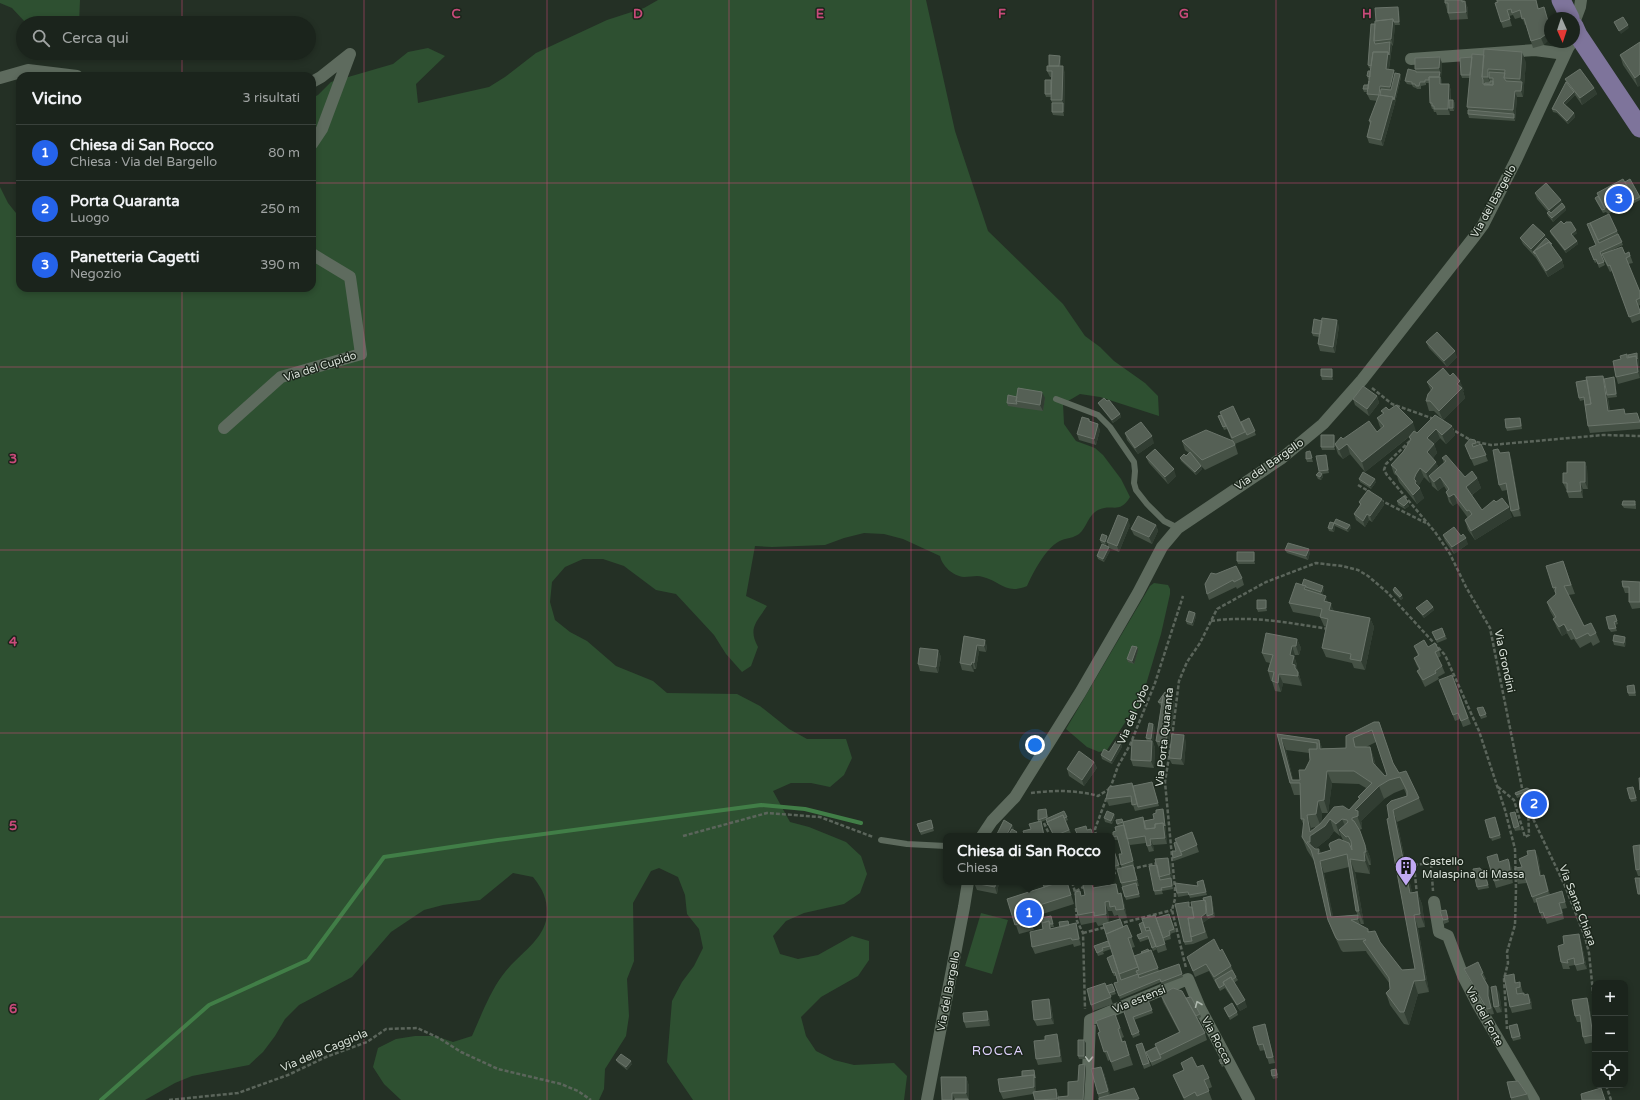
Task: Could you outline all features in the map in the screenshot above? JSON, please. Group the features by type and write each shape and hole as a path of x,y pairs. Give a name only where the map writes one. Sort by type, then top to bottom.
{"main road":[{"path":"1562,0 1567,12"},
{"path":"1580,40 1640,128"}],"street":[{"name":"Via del Bargello","path":"1579,12 1581,0"},
{"name":"Via del Bargello","path":"984,833 992,821 1015,797 1084,687 1138,593 1162,547 1178,528 1282,458 1323,424 1362,380 1483,225 1521,149 1568,48"},
{"path":"1411,58 1535,50 1565,54"},
{"path":"316,80 322,77 350,54 322,129 316,138"},
{"path":"21,72 28,70 44,72"},
{"path":"0,78 16,73"},
{"name":"Via del Cupido","path":"224,428 282,377 361,354 350,277 316,256"},
{"name":"Via del Bargello","path":"927,1100 968,885"},
{"name":"Via del Forte","path":"1434,902 1439,932 1448,936 1463,976 1478,1005 1534,1100"},
{"name":"Via estensi","path":"1090,1020 1096,1016 1188,979"},
{"name":"Via Rocca","path":"1188,979 1200,1008 1249,1100"},
{"path":"1087,1100 1090,1020"}],"lane":[{"path":"1056,399 1098,415 1110,427 1134,462 1134,483 1136,490 1147,504 1164,521 1178,528"},
{"path":"881,840 907,844 943,846"}],"path":[{"path":"1362,380 1392,404 1441,423"},
{"path":"1429,424 1434,419"},
{"path":"1447,426 1472,440 1491,446 1603,436 1640,436"},
{"name":"Via Grondini","path":"1413,439 1386,464 1384,470 1435,532 1450,554 1490,628 1528,808 1528,835 1525,837 1514,800 1497,787"},
{"path":"1358,485 1371,493"},
{"name":"Via Grondini","path":"1377,497 1428,524"},
{"name":"Via Porta Quaranta","path":"1172,910 1175,899 1175,888 1165,782 1179,681 1186,662 1200,643 1217,609 1238,596 1266,582 1316,563 1342,566 1358,570 1368,576 1388,593 1446,655 1479,732 1505,810 1515,856 1515,925 1507,952 1508,963 1504,980 1507,1034"},
{"name":"Via del Cybo","path":"1096,833 1095,829 1118,766 1130,745 1155,683 1183,596"},
{"path":"1210,621 1237,618 1270,620 1330,629"},
{"path":"1015,797 1033,793 1061,791 1098,796 1110,788"},
{"name":"Via Santa Chiara","path":"1528,808 1565,886 1585,937 1592,987"},
{"path":"683,836 767,813 820,817 881,840"},
{"path":"1044,823 1049,833"},
{"path":"1129,869 1172,860"},
{"path":"1418,901 1414,865 1431,863 1434,902"},
{"path":"1115,873 1122,871"},
{"path":"1073,885 1076,891 1076,898"},
{"path":"1076,891 1088,885"},
{"path":"1076,906 1077,921 1083,933 1086,1012 1090,1020"},
{"path":"1083,933 1172,910 1188,979"},
{"name":"Via della Caggiola","path":"169,1100 238,1093 288,1075 326,1057 367,1042 386,1029 417,1028 439,1038 461,1052 498,1069 562,1084 578,1091 591,1100"},
{"path":"1607,1088 1610,1100"}],"green space":[{"path":"0,0 80,0 79,16 19,16 12,8 0,3"},
{"path":"658,0 926,0 955,131 988,231 1063,304 1085,336 1100,347 1114,361 1145,383 1158,396 1159,416 1100,397 1080,394 1063,404 1064,424 1076,441 1095,448 1103,455 1121,479 1130,497 1122,506 1098,510 1092,515 1079,534 1062,540 1051,547 1041,560 1027,586 1013,589 981,576 964,577 956,575 946,567 940,556 903,539 884,534 864,533 825,545 772,547 755,546 746,596 767,606 755,626 754,635 758,647 751,666 742,672 726,654 714,635 676,594 656,590 624,566 603,559 583,559 565,567 552,582 550,602 555,620 570,632 587,641 616,666 653,681 667,693 737,694 760,706 789,729 807,739 846,739 852,758 844,775 830,787 811,783 791,783 773,791 790,822 809,827 846,842 861,856 867,874 860,893 844,904 804,913 786,921 773,936 780,954 798,959 818,955 852,936 869,941 869,960 858,976 821,997 801,1017 806,1036 816,1051 834,1060 854,1065 894,1063 907,1076 904,1100 693,1100 667,1062 672,1001 682,982 694,966 703,948 699,929 687,914 685,895 678,877 659,868 651,871 633,903 634,961 627,979 629,1016 626,1036 605,1069 604,1089 599,1100 401,1100 384,1084 373,1067 378,1048 396,1039 415,1036 435,1036 453,1042 472,1036 497,983 510,966 535,940 542,931 546,921 547,909 544,895 538,883 533,877 513,873 480,900 443,905 424,910 391,932 352,977 299,1005 285,1019 263,1052 249,1065 192,1076 175,1083 145,1100 0,1100 0,187 8,203 16,213 16,292 316,292 316,96 331,82 393,64 408,52 428,48 445,56 416,84 418,103 489,87 505,77 536,53 607,20 644,8"},
{"path":"1154,583 1168,585 1170,594 1161,634 1142,698 1135,714 1128,718 1107,750 1099,752 1087,747 1066,729 1150,586"},
{"path":"981,913 1008,920 992,974 965,966"}],"building":[{"path":"1445,0 1465,1 1466,12 1448,13 1448,3 1445,3"},
{"path":"1497,0 1536,0 1538,9 1544,7 1545,12 1544,12 1544,36 1531,41 1520,10 1512,13 1511,9 1507,10 1510,19 1501,22 1495,3 1498,2"},
{"path":"1398,7 1399,22 1394,22 1393,19 1376,21 1375,8"},
{"path":"1623,17 1628,25 1619,31 1614,22"},
{"path":"1393,19 1391,39 1374,41 1375,21"},
{"path":"1371,24 1375,24 1375,44 1390,42 1389,55 1388,52 1373,52 1371,66 1368,65"},
{"path":"1640,42 1640,74 1635,78 1620,55"},
{"path":"1484,49 1522,52 1520,79 1504,78 1505,70 1488,69 1488,77 1482,77"},
{"path":"1373,52 1388,52 1386,69 1394,70 1390,87 1380,86 1379,95 1367,94"},
{"path":"1472,54 1484,55 1482,77 1483,84 1493,85 1493,78 1489,78 1489,72 1505,73 1504,78 1506,81 1522,82 1521,91 1515,91 1513,110 1467,107"},
{"path":"1049,55 1060,56 1059,66 1049,66"},
{"path":"1440,57 1439,68 1415,69 1415,58"},
{"path":"1472,57 1470,75 1461,75 1460,58"},
{"path":"1047,66 1063,66 1062,100 1051,100 1052,71 1047,71"},
{"path":"1408,69 1416,72 1440,72 1439,77 1429,77 1429,80 1420,82 1419,86 1416,86 1415,84 1412,84 1412,82 1405,81"},
{"path":"1580,69 1594,88 1580,98 1565,79"},
{"path":"1368,71 1370,71 1370,77 1367,76"},
{"path":"1395,73 1400,74 1394,100 1393,97 1380,95 1381,89 1391,90"},
{"path":"1429,77 1440,77 1440,84 1449,84 1448,109 1434,109 1432,103 1430,103"},
{"path":"1045,80 1051,80 1051,94 1045,94"},
{"path":"1369,81 1368,89 1363,89 1364,85 1368,85"},
{"path":"1490,81 1493,81 1493,85 1484,85 1485,83 1490,83"},
{"path":"1566,82 1574,92 1563,103 1574,113 1567,121 1556,110 1552,109"},
{"path":"1379,95 1393,97 1381,140 1367,137 1371,121 1369,121"},
{"path":"1449,100 1453,100 1453,108 1449,108"},
{"path":"1052,103 1063,103 1063,112 1052,112"},
{"path":"1468,110 1514,114 1514,118 1468,114"},
{"path":"1623,179 1633,197 1615,206 1613,204 1605,208 1597,193"},
{"path":"1630,179 1640,197 1634,200 1625,182"},
{"path":"1546,183 1561,200 1549,210 1535,193"},
{"path":"1598,196 1605,209 1602,210 1595,198"},
{"path":"1562,203 1565,207 1552,218 1547,213 1549,211 1551,213"},
{"path":"1609,214 1617,231 1598,240 1590,223"},
{"path":"1561,221 1564,224 1566,222 1571,222 1576,230 1571,234 1577,241 1565,250 1550,231"},
{"path":"1590,223 1599,243 1618,234 1622,242 1600,252 1604,262 1598,264 1596,259 1594,260 1589,248 1596,245 1587,224"},
{"path":"1533,224 1545,235 1531,249 1520,238"},
{"path":"1546,238 1552,244 1549,242 1534,251 1535,254 1533,252"},
{"path":"1549,242 1562,260 1546,271 1534,251"},
{"path":"1622,247 1625,254 1629,252 1630,256 1626,258 1640,292 1640,298 1636,300 1640,313 1629,317 1610,265 1608,266 1602,254"},
{"path":"1322,318 1337,320 1333,347 1318,344"},
{"path":"1314,319 1322,321 1320,334 1312,333"},
{"path":"1437,332 1455,351 1444,361 1426,342"},
{"path":"1637,353 1637,359 1636,356 1628,357 1628,355"},
{"path":"1627,354 1627,358 1636,356 1638,372 1616,377 1613,361 1621,359 1620,356"},
{"path":"1443,368 1450,376 1453,373 1460,381 1457,384 1462,388 1439,411 1430,401 1426,401 1428,394 1433,388 1427,382"},
{"path":"1321,369 1332,369 1332,377 1321,376"},
{"path":"1603,376 1608,411 1624,409 1625,414 1637,413 1640,422 1588,426 1585,405 1591,404 1586,377"},
{"path":"1614,377 1616,394 1607,395 1604,379"},
{"path":"1587,380 1591,404 1585,405 1584,397 1579,398 1576,382"},
{"path":"1363,386 1377,396 1367,409 1353,399"},
{"path":"1018,388 1042,392 1040,405 1016,401"},
{"path":"1008,395 1017,397 1017,404 1007,403"},
{"path":"1104,398 1107,401 1109,400 1120,414 1112,420 1098,403"},
{"path":"1396,405 1413,422 1362,462 1347,444 1339,450 1335,444 1341,437 1343,439 1369,421 1377,432 1384,426 1377,418 1384,413 1381,411 1386,407 1389,410"},
{"path":"1233,406 1245,432 1232,438 1220,412"},
{"path":"1221,415 1226,426 1223,427 1218,416"},
{"path":"1435,415 1452,426 1442,435 1436,429 1427,438 1434,444 1427,452 1436,462 1426,473 1420,468 1414,479 1416,481 1415,483 1420,488 1413,495 1395,472 1397,470 1391,465 1403,452 1411,439 1409,437 1414,431 1417,433"},
{"path":"1082,417 1098,424 1094,439 1077,434"},
{"path":"1249,418 1255,431 1247,435 1241,422"},
{"path":"1520,418 1521,426 1506,428 1505,419"},
{"path":"1141,422 1152,436 1135,448 1125,433"},
{"path":"1206,430 1233,441 1235,445 1202,460 1182,441"},
{"path":"1321,435 1334,435 1334,447 1321,447"},
{"path":"1470,439 1475,440 1476,443 1472,444 1473,447 1481,444 1486,455 1471,459 1465,445"},
{"path":"1155,449 1174,469 1165,477 1146,457"},
{"path":"1498,449 1500,453 1509,452 1519,509 1511,511 1506,483 1499,485 1493,450"},
{"path":"1310,451 1312,458 1306,459 1306,452"},
{"path":"1190,452 1201,466 1195,472 1180,458 1184,454 1186,456"},
{"path":"1326,455 1328,470 1319,471 1316,456"},
{"path":"1446,455 1465,477 1472,471 1477,478 1466,487 1482,510 1494,500 1496,502 1502,498 1509,507 1471,531 1465,520 1472,514 1469,510 1467,511 1454,494 1449,497 1446,492 1449,489 1440,477 1434,482 1429,476 1446,461 1442,458"},
{"path":"1567,462 1585,462 1585,482 1580,482 1581,491 1567,492 1567,483 1563,483 1563,473 1567,473"},
{"path":"1319,472 1322,474 1320,477 1316,475"},
{"path":"1363,472 1375,479 1370,486 1359,479"},
{"path":"1368,490 1382,499 1370,516 1367,514 1363,521 1354,514 1361,504 1359,502"},
{"path":"1404,496 1408,502 1404,506 1397,501"},
{"path":"1623,501 1635,501 1635,505 1622,505"},
{"path":"1118,515 1128,519 1117,546 1107,542"},
{"path":"1138,516 1156,525 1149,537 1131,529"},
{"path":"1336,519 1350,525 1347,529 1334,523"},
{"path":"1330,522 1334,523 1332,529 1328,528"},
{"path":"1454,527 1461,536 1463,534 1466,538 1452,547 1443,535"},
{"path":"1102,534 1107,536 1105,542 1100,540"},
{"path":"1288,543 1309,549 1306,556 1285,550"},
{"path":"1102,544 1109,547 1103,559 1097,556"},
{"path":"1237,552 1254,552 1254,561 1237,561"},
{"path":"1563,561 1571,585 1564,586 1584,626 1591,623 1596,633 1590,636 1588,633 1576,639 1571,629 1568,631 1564,624 1559,627 1553,619 1556,617 1547,602 1556,594 1556,587 1553,588 1546,566"},
{"path":"1236,566 1242,578 1234,582 1233,580 1207,594 1205,584 1211,573 1216,574"},
{"path":"1304,579 1323,586 1321,592 1302,585"},
{"path":"1622,581 1640,582 1640,602 1629,602 1629,587 1623,587"},
{"path":"1296,583 1306,586 1304,589 1326,596 1324,601 1331,603 1329,610 1370,618 1361,661 1350,659 1351,654 1322,648 1328,619 1320,617 1322,609 1289,603"},
{"path":"1395,587 1402,595 1400,597 1393,590"},
{"path":"1257,600 1266,600 1266,608 1257,609"},
{"path":"1427,600 1433,607 1423,615 1416,608"},
{"path":"1189,611 1195,613 1192,623 1186,621"},
{"path":"1615,615 1617,621 1614,622 1616,628 1609,629 1606,617"},
{"path":"1442,628 1445,636 1436,640 1432,632"},
{"path":"1266,633 1297,639 1296,646 1292,646 1290,655 1294,656 1292,664 1295,665 1298,676 1279,674 1278,683 1272,681 1274,672 1268,671 1273,655 1262,653"},
{"path":"1614,635 1625,637 1624,643 1613,641"},
{"path":"964,636 985,640 984,646 977,645 974,663 972,662 971,665 960,663"},
{"path":"1424,640 1428,647 1435,643 1439,650 1435,652 1442,666 1435,671 1436,673 1423,680 1417,671 1420,669 1414,658 1419,655 1414,646"},
{"path":"1132,646 1137,647 1132,661 1127,659"},
{"path":"920,648 938,650 936,667 918,664"},
{"path":"1452,675 1468,718 1461,721 1458,713 1453,715 1439,680"},
{"path":"1634,685 1635,693 1628,693 1627,686"},
{"path":"1165,692 1170,695 1170,697 1163,696 1162,703 1158,702"},
{"path":"1163,696 1172,698 1166,743 1156,741"},
{"path":"1483,707 1486,714 1480,716 1477,708"},
{"path":"1374,722 1379,722 1393,763 1399,773 1406,771 1419,798 1393,810 1410,893 1417,892 1420,914 1414,915 1425,980 1414,981 1404,1012 1400,1012 1386,993 1390,989 1389,978 1363,941 1366,940 1338,940 1336,938 1328,920 1311,850 1302,837 1304,819 1301,819 1300,783 1290,783 1277,734 1319,740 1320,749 1346,748 1346,736","holes":["1372,730 1387,775 1385,776 1373,763 1370,747 1355,747 1353,738","1281,738 1317,743 1317,749 1309,749 1310,760 1305,770 1299,770 1300,780 1292,780","1327,771 1354,771 1372,783 1358,797 1360,798 1349,810 1343,806 1334,807 1320,824 1310,832 1307,815 1316,814 1318,801 1324,800","1400,777 1407,791 1407,796 1391,801 1387,805 1389,818 1387,819 1415,969 1402,970 1380,942 1375,931 1368,932 1368,929 1351,920 1358,919 1358,915 1331,917 1320,861 1347,854 1356,911 1359,911 1350,859 1365,861 1364,852 1366,852 1360,831 1352,818 1358,816 1358,811 1355,810 1379,786 1389,780","1330,819 1336,824 1342,819 1347,820 1348,822 1339,830 1346,837 1348,836 1351,841 1352,850 1349,843 1339,839 1330,843 1329,845 1331,850 1318,854 1319,849 1315,849 1307,842 1310,842 1310,836 1325,826"]},
{"path":"1149,723 1153,724 1151,739 1146,738"},
{"path":"1172,734 1184,735 1181,759 1169,758"},
{"path":"1132,740 1152,741 1151,761 1131,760"},
{"path":"1116,741 1121,743 1111,761 1101,755 1104,749 1109,752"},
{"path":"1079,751 1094,762 1082,780 1067,769"},
{"path":"1152,782 1158,803 1138,807 1133,786"},
{"path":"1132,783 1137,804 1132,805 1131,796 1106,799 1109,787"},
{"path":"1633,787 1636,798 1630,799 1627,788"},
{"path":"1527,788 1538,794 1534,807 1532,807 1525,792 1516,795 1515,793"},
{"path":"1046,809 1047,817 1038,820 1038,810"},
{"path":"1163,809 1165,826 1163,823 1155,824 1155,828 1146,829 1144,821 1154,819 1153,814 1156,813 1156,810"},
{"path":"1064,811 1067,817 1064,818 1063,815 1047,822 1046,819"},
{"path":"1107,811 1114,814 1111,821 1104,818"},
{"path":"1515,812 1519,826 1514,828 1510,813"},
{"path":"1063,815 1069,830 1062,833 1052,833 1047,822"},
{"path":"1143,817 1145,829 1155,828 1155,824 1163,823 1165,838 1150,839 1151,845 1147,846 1145,836 1127,839 1123,822"},
{"path":"1495,817 1500,835 1490,838 1485,820"},
{"path":"1122,819 1123,822 1117,824 1116,820"},
{"path":"931,820 933,828 920,832 917,824"},
{"path":"1004,820 1012,825 1008,833 998,833"},
{"path":"1041,821 1043,833 1024,833 1023,831 1031,829 1029,824"},
{"path":"1124,825 1133,861 1121,865 1119,854 1122,854 1117,836 1115,836 1115,833 1113,833 1116,831 1115,827"},
{"path":"1086,826 1087,830 1091,829 1092,833 1077,833 1075,829"},
{"path":"1012,829 1017,832 1016,833 1010,833"},
{"path":"1192,832 1197,845 1181,852 1175,839"},
{"path":"1176,842 1182,855 1173,858 1172,851 1176,851 1174,843"},
{"path":"1640,845 1640,869 1636,870 1633,846"},
{"path":"1535,850 1540,876 1544,875 1548,891 1532,897 1525,877 1516,878 1515,868 1522,867 1519,859 1528,855 1527,851"},
{"path":"1115,854 1119,865 1115,866"},
{"path":"1497,854 1499,862 1508,859 1511,877 1494,881 1487,857"},
{"path":"1168,858 1170,874 1159,877 1155,859"},
{"path":"1133,865 1137,880 1121,883 1117,869"},
{"path":"1157,865 1160,880 1171,878 1172,886 1154,891 1149,866"},
{"path":"1480,868 1481,870 1484,870 1488,885 1477,887 1473,869"},
{"path":"1635,878 1640,878 1640,894 1638,894"},
{"path":"1203,880 1206,892 1189,895 1188,892 1177,893 1175,883 1198,886 1197,882"},
{"path":"1136,883 1139,894 1125,897 1122,887"},
{"path":"1116,884 1118,894 1121,893 1124,909 1116,910 1115,906 1110,907 1109,901 1105,902 1106,914 1094,916 1094,912 1078,915 1075,892 1080,891 1081,896 1085,895 1083,885 1092,885 1093,888"},
{"path":"984,885 995,885 995,887"},
{"path":"1051,885 1068,885 1071,895 1027,909 1030,920 1015,925 1007,899"},
{"path":"1562,891 1565,902 1559,903 1562,913 1545,918 1543,912 1540,913 1536,899"},
{"path":"1211,896 1213,914 1207,916 1206,903 1203,898"},
{"path":"1205,900 1206,913 1201,917 1205,932 1191,937 1188,918 1194,918 1191,902"},
{"path":"1189,902 1189,907 1192,907 1194,918 1188,918 1192,941 1184,942 1175,904"},
{"path":"1446,910 1448,919 1443,920 1440,911"},
{"path":"1169,914 1174,929 1169,931 1170,935 1163,938 1156,918"},
{"path":"1155,915 1165,944 1156,947 1149,927 1145,928 1142,919"},
{"path":"1051,916 1053,924 1050,924 1049,921 1042,923 1041,918"},
{"path":"1120,919 1123,927 1106,934 1103,924"},
{"path":"1049,921 1050,929 1076,923 1079,939 1072,940 1071,938 1032,947 1030,932 1043,929 1042,923"},
{"path":"1068,921 1069,925 1060,927 1059,922"},
{"path":"1143,922 1146,931 1150,930 1156,946 1152,948 1148,936 1139,939 1137,935 1142,933 1139,924"},
{"path":"1127,925 1132,937 1128,938 1138,967 1119,974 1106,934"},
{"path":"1579,934 1584,963 1575,965 1574,958 1567,960 1568,963 1561,962 1558,946 1564,944 1563,936"},
{"path":"1214,939 1220,951 1222,949 1231,966 1214,977 1206,964 1193,971 1187,957"},
{"path":"1108,941 1110,946 1102,948 1103,950 1097,953 1094,946"},
{"path":"1148,949 1149,951 1141,952"},
{"path":"1151,950 1158,968 1138,975 1136,971 1139,970 1134,956"},
{"path":"1113,955 1121,980 1138,974 1139,978 1179,964 1182,974 1161,982 1160,979 1119,996 1114,983 1118,982 1115,972 1113,973 1107,958"},
{"path":"1478,962 1483,973 1481,974 1488,986 1488,996 1491,1008 1487,1009 1464,969"},
{"path":"1232,970 1236,977 1232,980 1231,977 1223,982 1224,985 1219,988 1215,980"},
{"path":"1514,974 1515,983 1520,982 1520,987 1516,988 1517,994 1528,994 1530,1003 1510,1007 1504,976"},
{"path":"1231,977 1245,1000 1237,1005 1223,982"},
{"path":"1105,983 1111,997 1091,1005 1087,989"},
{"path":"1112,984 1115,991 1109,993 1106,986"},
{"path":"1496,986 1499,1006 1494,1007 1491,987"},
{"path":"1173,988 1182,991 1205,1033 1160,1055 1155,1044 1180,1032 1161,995"},
{"path":"1191,997 1200,1014 1196,1016 1186,998"},
{"path":"1587,998 1592,1035 1583,1037 1580,1015 1575,1016 1572,1000"},
{"path":"1049,999 1051,1018 1034,1020 1032,1001"},
{"path":"1148,1000 1152,1010 1133,1017 1139,1032 1132,1035 1123,1009"},
{"path":"1232,1003 1237,1012 1229,1017 1224,1008"},
{"path":"987,1011 988,1020 964,1022 963,1013"},
{"path":"1115,1014 1120,1028 1118,1029 1122,1042 1125,1041 1129,1055 1111,1062 1107,1051 1104,1052 1096,1021"},
{"path":"1265,1024 1273,1057 1267,1058 1263,1044 1258,1045 1253,1027"},
{"path":"1517,1024 1520,1036 1512,1038 1509,1026"},
{"path":"1057,1034 1060,1056 1036,1059 1034,1041 1045,1040 1045,1036"},
{"path":"1078,1040 1084,1040 1084,1056 1078,1056"},
{"path":"1142,1043 1149,1063 1143,1065 1136,1045"},
{"path":"1156,1047 1161,1058 1151,1062 1146,1052"},
{"path":"621,1054 631,1061 626,1067 616,1060"},
{"path":"1192,1057 1197,1067 1203,1065 1209,1078 1204,1080 1209,1091 1197,1096 1195,1092 1184,1098 1173,1075 1184,1070 1181,1063"},
{"path":"1223,1058 1225,1062 1221,1064 1219,1060"},
{"path":"1085,1064 1083,1100 1058,1100 1058,1097 1068,1096 1068,1082 1078,1081 1079,1065"},
{"path":"1101,1067 1108,1091 1098,1094 1091,1069"},
{"path":"1276,1069 1277,1075 1272,1076 1271,1070"},
{"path":"1034,1070 1035,1078 1034,1075 1022,1076 1022,1071"},
{"path":"1034,1075 1034,1087 1000,1092 998,1079"},
{"path":"941,1077 966,1077 966,1093 952,1093 952,1100 942,1100"},
{"path":"1518,1081 1527,1094 1511,1098 1507,1082"},
{"path":"1134,1088 1139,1099 1099,1100 1099,1098"},
{"path":"1601,1088 1605,1100 1582,1100 1581,1094"},
{"path":"1056,1089 1057,1099 1035,1100 1033,1092"},
{"path":"968,1099 968,1100 955,1100"}],"waterway":[{"path":"101,1100 209,1005 308,960 384,857 498,840 761,805 805,809 861,823"}],"place":[{"name":"Panetteria Cagetti","path":"1619,199"},
{"name":"Porta Quaranta","path":"1534,804"},
{"name":"Castello Malaspina di Massa","path":"1406,886"},
{"name":"Chiesa di San Rocco","path":"1029,913"}],"district":[{"name":"ROCCA","path":"998,1050"}]}
